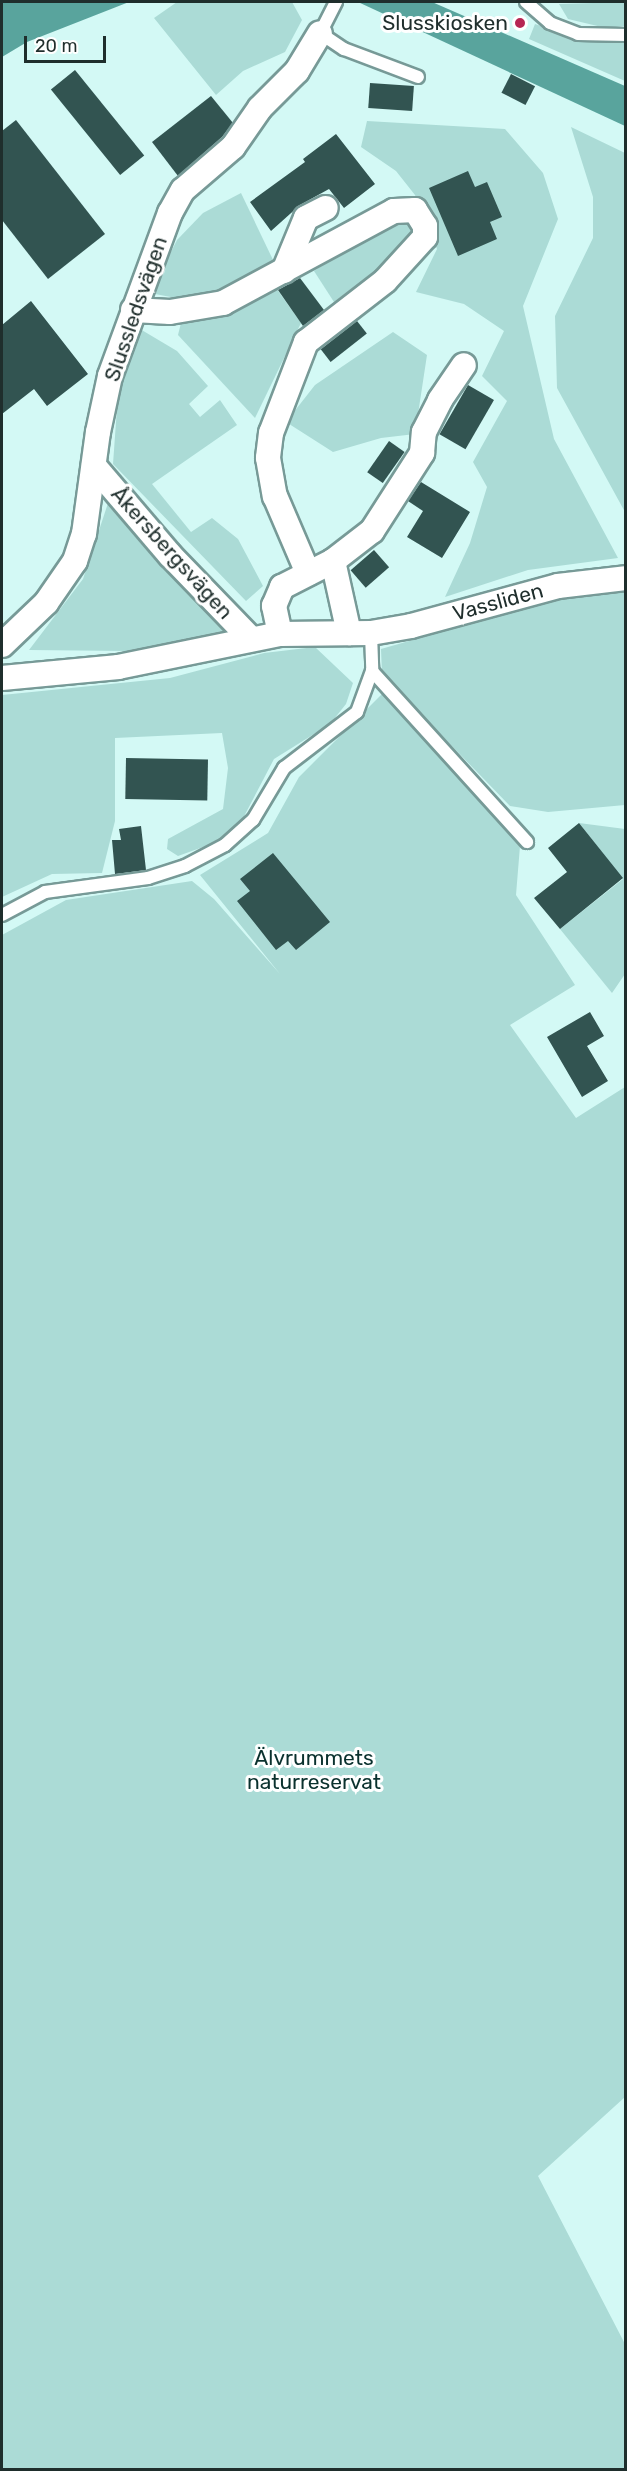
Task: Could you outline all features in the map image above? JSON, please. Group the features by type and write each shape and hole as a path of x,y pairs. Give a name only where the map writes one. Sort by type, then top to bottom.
{"street":[{"name":"Slussledsvägen","path":"2,645 46,603 75,561 84,534 110,376 170,213 183,190 233,147 260,108 297,71 321,33"},
{"path":"284,271 306,218 326,208"},
{"path":"133,310 170,312 223,303 394,211 415,210 425,226 425,237 404,263 306,342 271,433 268,458 276,496 308,573"},
{"path":"280,634 274,606 282,587 333,561 372,531 422,453 424,432 440,400 464,365"},
{"name":"Åkersbergsvägen","path":"94,466 171,555 251,639"},
{"path":"333,561 360,633"},
{"name":"Vassliden","path":"360,633 411,627 558,586 626,578"},
{"name":"Åkersbergsvägen","path":"2,678 118,667 280,634 360,633"}],"lane":[{"name":"Slussledsvägen","path":"321,33 336,2"},
{"path":"526,2 550,23 578,34 626,35"},
{"path":"321,33 344,49 418,77"},
{"path":"360,633 372,671 527,842"},
{"path":"2,915 45,892 148,878 185,866 225,845 253,820 284,768 357,712 372,671"}],"green space":[{"path":"177,2 292,2 302,20 285,52 243,71 216,95 154,18"},
{"path":"626,2 625,26 606,28 568,19 559,4"},
{"path":"535,24 580,39 625,39 625,81 529,39"},
{"path":"367,121 505,129 543,173 558,219 523,306 554,439 618,558 528,570 445,597 470,543 487,487 473,462 507,401 482,376 504,331 464,304 416,292 437,249 415,195 396,171 361,147"},
{"path":"571,127 625,153 625,512 557,388 555,316 593,238 593,197"},
{"path":"241,193 274,262 220,297 181,299 150,293 177,240 203,213"},
{"path":"407,215 414,235 402,251 334,302 314,271 396,217"},
{"path":"276,288 301,323 255,418 178,335 182,319"},
{"path":"140,329 177,351 208,386 189,404 200,417 220,400 237,425 152,484 191,532 212,518 238,539 263,586 246,601 113,464 118,394"},
{"path":"393,332 427,355 415,434 381,438 333,452 286,422 315,385"},
{"path":"109,500 231,632 129,651 29,650 83,579"},
{"path":"625,592 625,805 548,812 510,806 382,674 381,649 553,600"},
{"path":"315,647 353,683 346,704 330,724 274,759 240,824 217,842 178,856 167,849 168,839 223,809 228,768 222,733 115,738 115,821 102,873 52,874 2,897 2,695 170,678 264,653"},
{"name":"Älvrummets naturreservat","path":"382,694 520,846 516,895 575,985 510,1025 576,1118 625,1087 625,2097 538,2176 625,2344 625,2469 2,2470 2,935 66,900 192,881 214,899 280,974 200,875 268,833 299,777"},
{"path":"579,823 625,829 625,974 612,993 560,929 623,879"}],"shaded area":[{"path":"2,2 129,2 27,42 2,57"},
{"path":"358,2 432,2 625,86 625,126"}],"building":[{"path":"75,70 144,155 120,175 51,90"},
{"path":"511,74 535,86 526,105 501,93"},
{"path":"370,83 414,86 412,111 368,108"},
{"path":"211,96 233,123 222,137 178,176 152,142"},
{"path":"16,120 105,234 48,279 2,220 2,131"},
{"path":"336,134 375,184 344,208 329,189 300,205 271,231 250,202 305,162 303,159"},
{"path":"468,171 475,187 487,182 502,217 490,222 497,239 458,256 429,188"},
{"path":"300,278 324,310 303,326 278,290"},
{"path":"31,301 88,374 47,406 34,389 2,414 2,325"},
{"path":"357,321 367,334 331,362 321,349"},
{"path":"468,385 494,400 465,449 440,434"},
{"path":"389,441 405,452 383,483 367,472"},
{"path":"421,482 470,512 442,558 407,537 423,511 408,501"},
{"path":"374,550 389,567 366,588 351,570"},
{"path":"126,758 208,759 207,800 125,799"},
{"path":"579,823 623,878 560,929 534,898 567,872 548,848"},
{"path":"141,826 146,870 115,874 112,840 121,840 119,829"},
{"path":"273,853 330,922 296,950 288,941 276,950 237,901 250,891 240,879"},
{"path":"590,1012 604,1036 587,1046 608,1081 582,1097 547,1037"}],"place":[{"name":"Slusskiosken","path":"520,23"}]}
